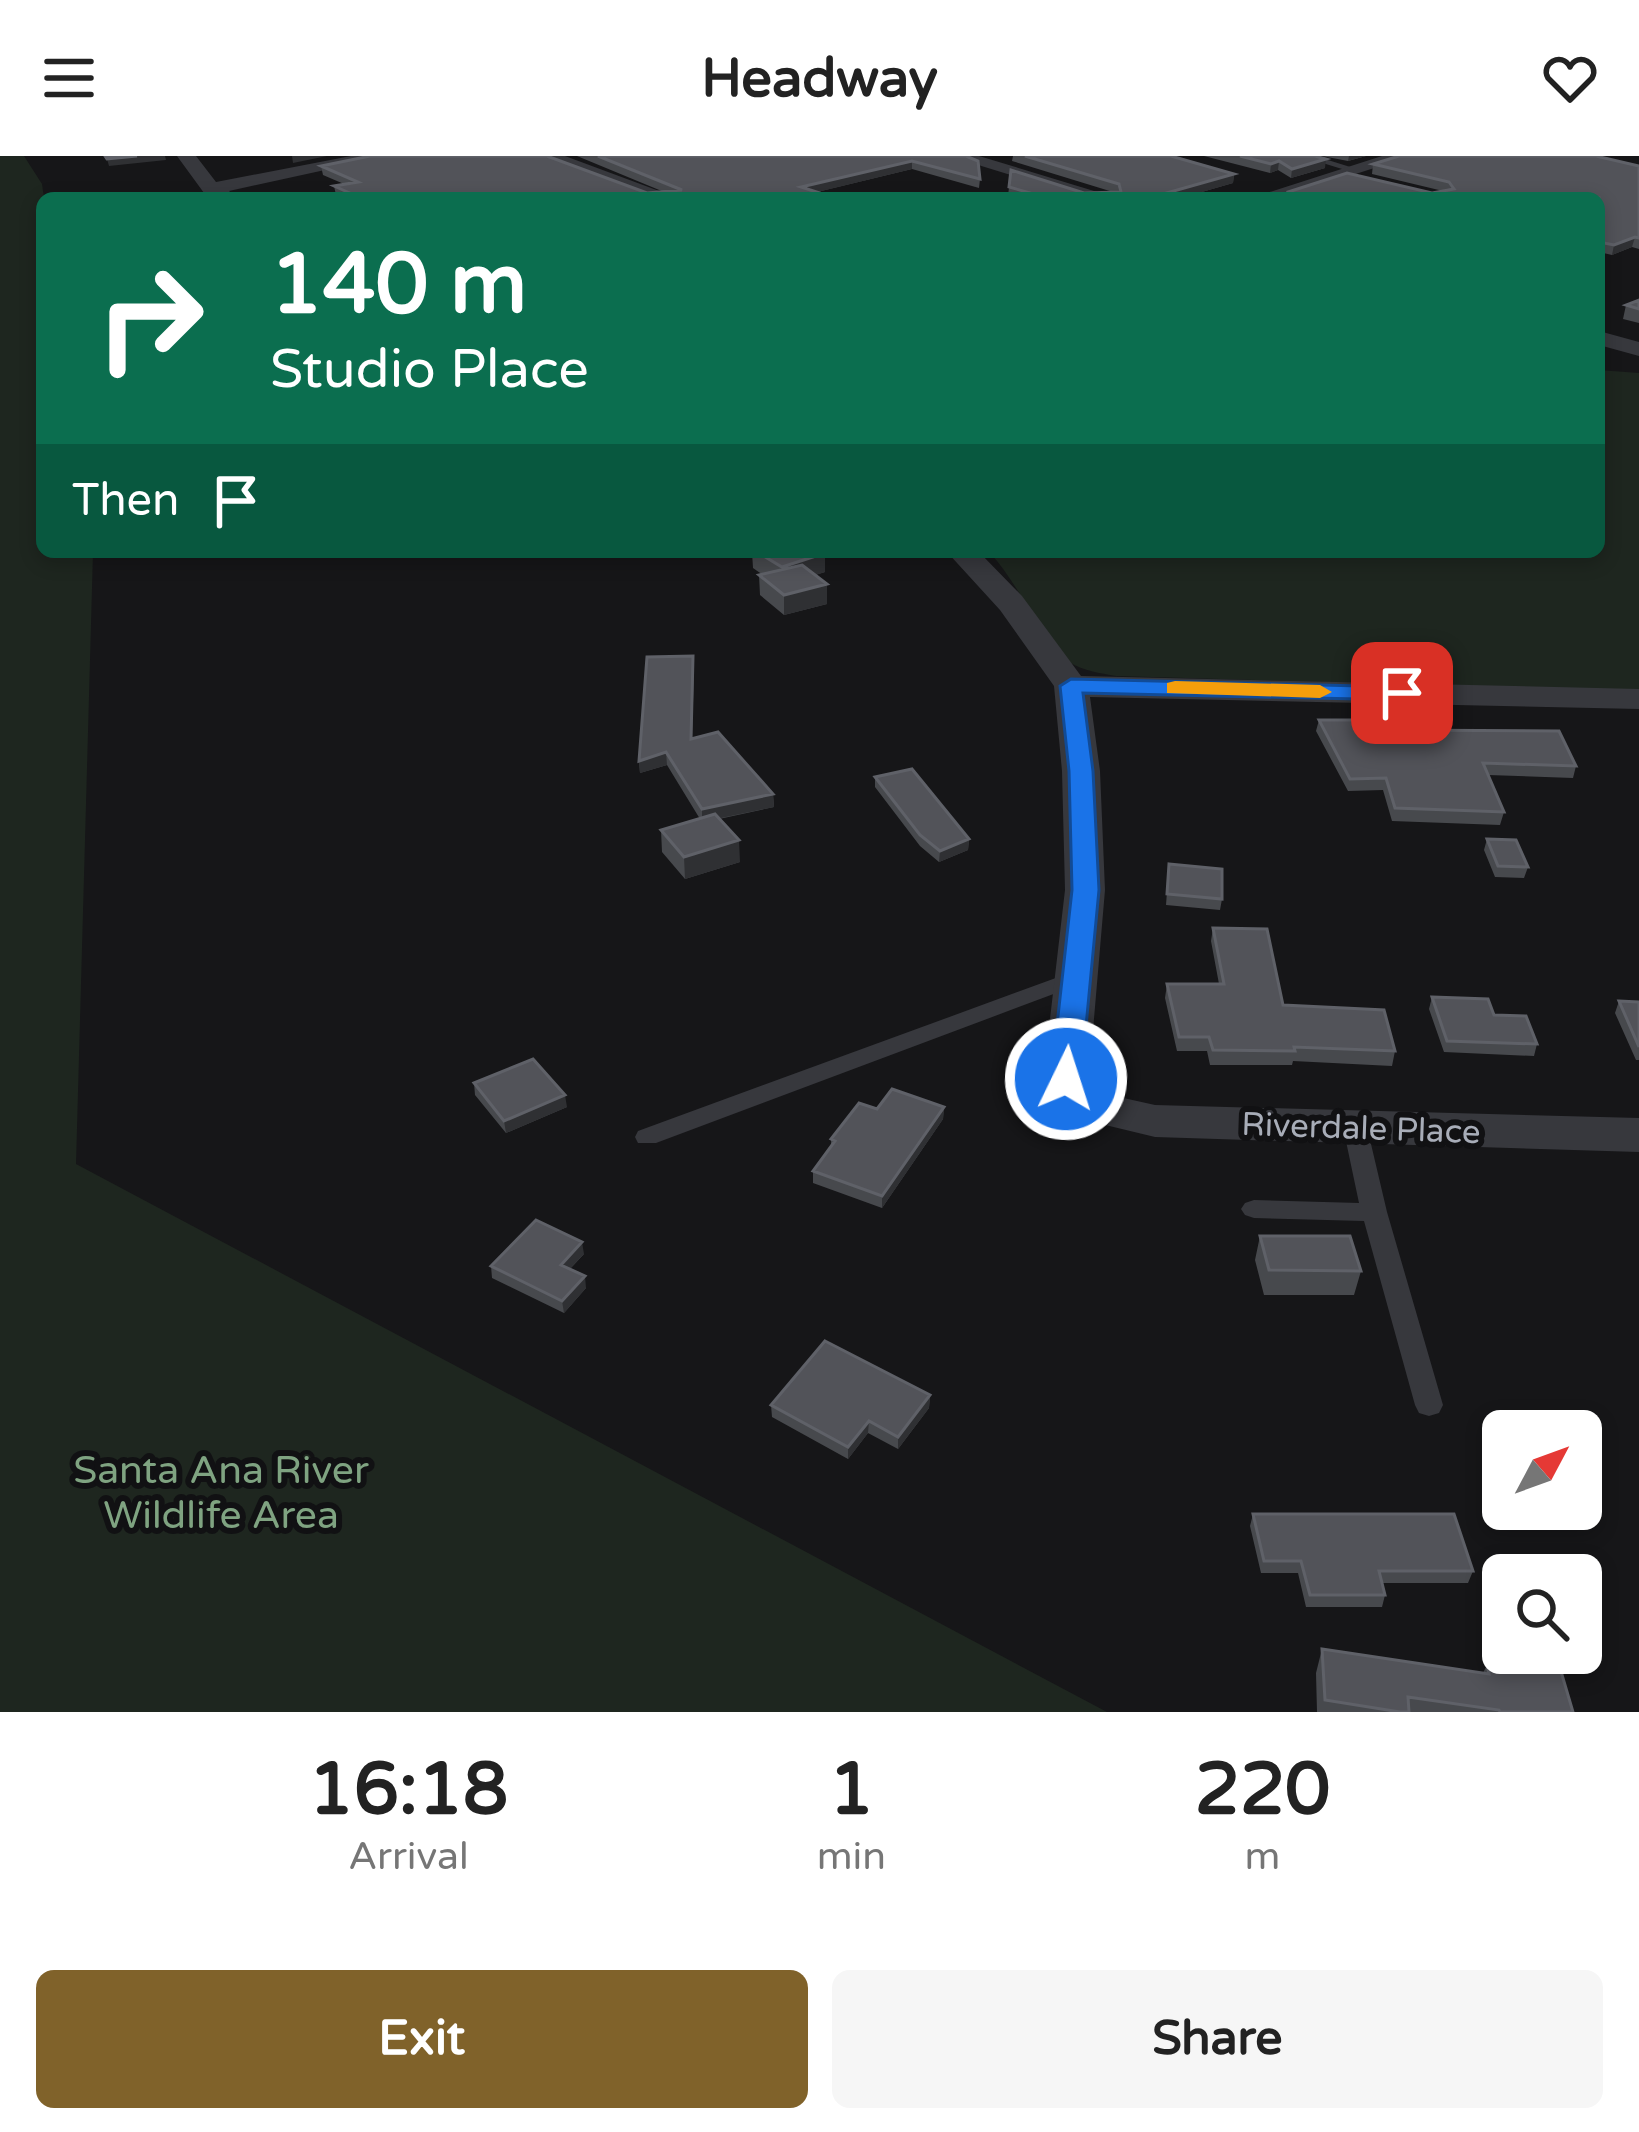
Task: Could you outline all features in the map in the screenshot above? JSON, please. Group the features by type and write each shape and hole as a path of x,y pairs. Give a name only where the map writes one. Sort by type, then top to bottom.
{"street":[{"path":"186,156 217,192"},
{"path":"227,192 380,156"},
{"path":"547,156 651,192"},
{"path":"958,156 1086,192"},
{"path":"1282,192 1402,156"},
{"path":"1249,178 1292,189"},
{"path":"1605,340 1639,349"},
{"path":"1605,365 1639,368"},
{"path":"968,558 1011,603 1071,686 1081,771 1085,890 1075,978"},
{"path":"1071,686 1639,699"},
{"name":"Riverdale Place","path":"1075,978 1066,1079 1085,1105 1155,1121 1639,1135"}],"lane":[{"path":"1305,156 1378,182"},
{"path":"647,1137 1075,978"},
{"path":"1355,1127 1429,1406"},
{"path":"1254,1209 1374,1212"}],"green space":[{"name":"Santa Ana River Wildlife Area","path":"0,156 24,156 43,192 36,192 36,558 93,558 76,1164 1107,1712 0,1712"},
{"path":"1605,370 1639,373 1639,691 1098,673 1060,654 994,558 1605,558"}],"building":[{"path":"370,156 547,156 644,192 348,192 334,186 358,182 321,166"},
{"path":"598,156 966,156 978,161 980,179 912,161 801,187 816,192 659,192 682,190"},
{"path":"1025,156 1171,156 1234,174 1170,192 1121,192 1119,184"},
{"path":"1240,156 1326,159 1292,169 1279,161 1271,164"},
{"path":"1399,156 1596,156 1639,166 1639,238 1605,243 1605,192 1438,192 1454,189 1449,182 1373,164"},
{"path":"1011,170 1081,192 1027,192 1009,187"},
{"path":"1347,173 1428,192 1288,192"},
{"path":"767,558 810,558 782,567"},
{"path":"802,565 827,584 784,595 759,575"},
{"path":"693,656 691,739 718,732 773,794 702,809 666,752 639,761 647,657"},
{"path":"1319,720 1382,720 1386,730 1559,731 1576,766 1483,763 1504,812 1395,808 1386,778 1350,779"},
{"path":"912,769 969,839 940,851 920,835 875,777"},
{"path":"715,814 739,840 684,857 661,830"},
{"path":"1487,839 1516,840 1528,867 1498,866"},
{"path":"1169,864 1222,869 1222,899 1167,894"},
{"path":"1213,928 1267,929 1283,1005 1384,1010 1395,1051 1213,1050 1209,1037 1179,1037 1167,984 1224,984"},
{"path":"1432,997 1488,999 1494,1015 1526,1016 1537,1044 1447,1041"},
{"path":"1619,1001 1639,1002 1639,1047"},
{"path":"533,1059 565,1095 504,1121 474,1083"},
{"path":"892,1089 944,1107 882,1196 813,1171 859,1103 877,1109"},
{"path":"536,1220 582,1242 561,1265 585,1276 562,1301 491,1266"},
{"path":"1260,1236 1350,1236 1361,1271 1269,1270"},
{"path":"825,1341 930,1395 898,1437 869,1421 848,1447 771,1405"},
{"path":"1253,1514 1454,1514 1473,1571 1379,1571 1385,1595 1310,1595 1301,1561 1264,1561"},
{"path":"1322,1649 1482,1674 1562,1674 1573,1712 1500,1712 1408,1697 1409,1712 1400,1712 1325,1700"}],"slow traffic":[{"path":"1175,688 1320,692"}],"route":[{"path":"1066,1079 1085,890 1081,771 1071,686 1402,693"}]}
